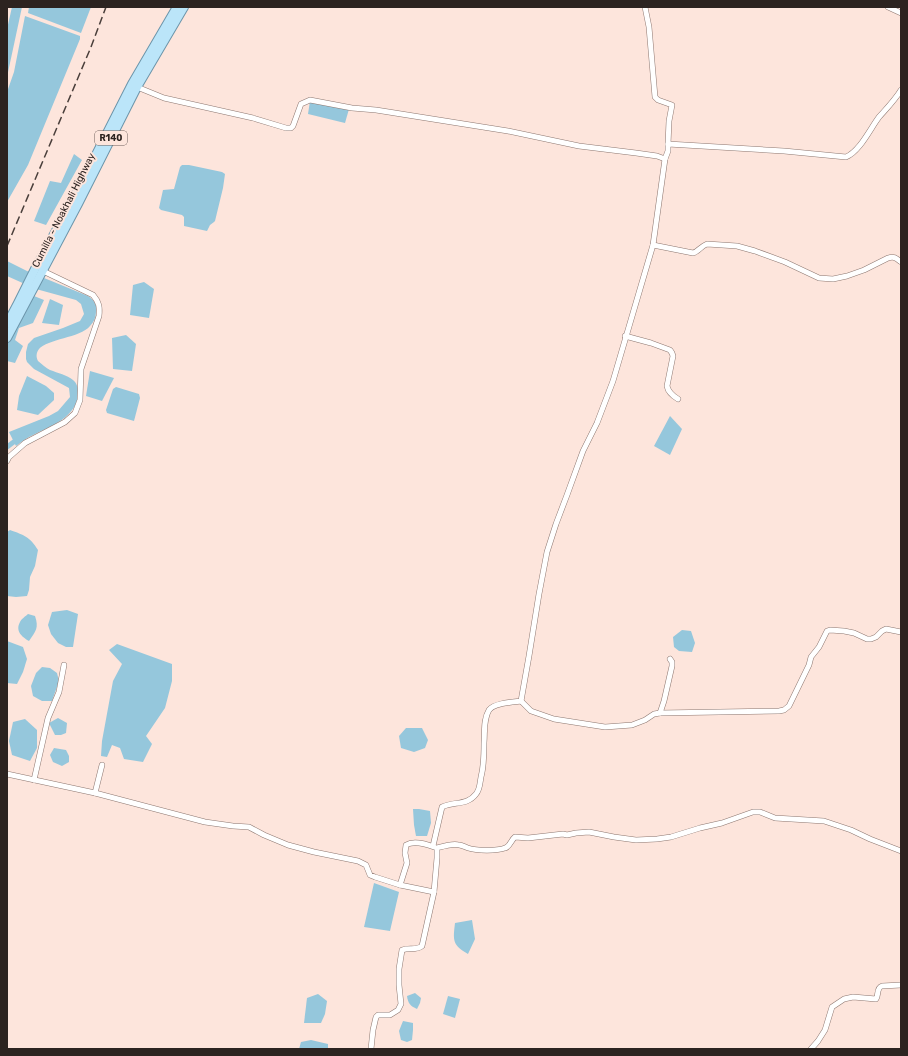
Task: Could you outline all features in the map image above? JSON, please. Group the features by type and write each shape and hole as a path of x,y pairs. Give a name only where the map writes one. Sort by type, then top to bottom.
{"main road":[{"name":"R140","path":"39,269 72,200 132,84 166,32 177,7"},
{"name":"Cumilla - Noakhali Highway","path":"7,338 39,269 78,204 166,32 184,7"},
{"name":"Cumilla - Noakhali Highway","path":"7,324 21,305"}],"street":[{"path":"521,701 547,552 566,495 583,451 597,423 613,381 653,245 665,159 668,151 672,105 658,100 655,97 649,27 645,7"},
{"path":"888,7 901,13"},
{"path":"137,87 164,98 253,118 286,128 291,128 293,126 301,104 310,100 352,108 376,110 508,131 580,146 657,156 665,159"},
{"path":"668,144 784,151 843,157 857,149 871,131 878,118 900,92"},
{"path":"653,245 693,253 706,244 737,246 771,256 819,278 832,279 864,270 892,257 901,262"},
{"path":"7,461 25,443 65,422 75,413 80,400 81,369 99,316 99,301 93,295 39,269"},
{"path":"625,336 670,350 672,356 667,386 670,393 678,399"},
{"path":"521,701 531,711 554,719 605,727 632,724 645,720 654,714 660,713 779,712 789,706 811,657 828,630 854,633 866,639 876,637 886,629 901,632"},
{"path":"660,713 672,666 670,659"},
{"path":"34,780 48,718 59,692 64,665"},
{"path":"370,1049 376,1017 390,1015 398,1010 401,1004 399,985 402,950 416,949 422,946 434,892 437,858 435,847 437,825 442,807 462,803 476,794 479,789 483,766 484,728 490,709 498,705 521,701"},
{"path":"95,793 102,765"},
{"path":"7,774 95,793 199,820 249,828 288,845 358,861 363,863 370,875 375,878 434,892"},
{"path":"400,885 407,863 404,853 406,844 411,842 435,847 460,845 469,849 493,850 506,848 515,837 528,838 563,834 567,835 576,832 589,832 636,840 657,839 671,837 722,823 753,812 760,812 775,818 824,821 851,830 901,851"},
{"path":"812,1049 825,1030 832,1007 844,999 853,997 876,1000 878,989 880,987 901,985"}],"water":[{"path":"12,7 22,7 7,77 7,29"},
{"path":"29,7 91,7 81,33 28,13"},
{"path":"25,16 80,36 80,39 28,165 7,202 7,92 14,72"},
{"path":"310,101 349,109 345,123 308,114"},
{"path":"74,154 82,160 46,225 34,221 50,181 61,183"},
{"path":"182,165 189,165 222,172 225,174 215,221 210,225 207,231 184,226 184,217 182,215 161,210 159,208 163,190 174,189 180,167"},
{"path":"7,261 27,271 88,296 96,305 96,316 90,326 79,333 43,346 39,349 37,354 38,361 50,370 62,374 75,382 78,391 77,400 73,408 68,415 61,420 29,437 16,446 9,432 58,411 70,397 69,388 34,369 27,362 26,352 28,344 34,338 80,321 84,314 81,304 76,300 36,289 7,276"},
{"path":"144,282 154,289 149,318 130,315 133,285"},
{"path":"34,296 44,300 33,323 19,328 15,340 23,346 15,363 7,361 7,341"},
{"path":"50,299 63,305 59,325 42,323"},
{"path":"126,335 136,344 132,371 113,369 112,338"},
{"path":"90,371 114,378 102,401 86,396"},
{"path":"27,376 46,386 54,393 54,400 38,415 17,410 19,396"},
{"path":"116,387 139,394 140,398 134,421 107,413 106,410 113,389"},
{"path":"670,416 682,429 670,455 654,446"},
{"path":"10,530 26,537 38,550 35,566 30,577 27,596 7,596 7,532"},
{"path":"67,610 78,614 73,647 66,647 58,643 51,634 48,625 52,612"},
{"path":"28,614 35,616 37,624 35,632 29,641 22,636 18,628 22,619"},
{"path":"682,630 691,631 695,643 692,652 679,651 674,647 673,637"},
{"path":"7,641 23,647 27,659 17,684 7,683"},
{"path":"117,644 172,664 172,681 165,708 146,736 152,744 143,762 124,759 120,748 112,745 107,757 101,756 102,741 113,681 122,664 109,650"},
{"path":"42,667 50,668 57,673 59,681 52,701 42,701 33,696 31,686 36,673"},
{"path":"58,718 67,723 66,733 55,735 49,723"},
{"path":"25,719 37,730 37,748 30,761 12,755 9,741 13,722"},
{"path":"406,728 422,728 428,740 425,748 414,752 401,748 399,736"},
{"path":"54,748 66,750 69,756 69,762 62,766 53,762 50,755"},
{"path":"413,809 430,811 431,823 427,836 416,836"},
{"path":"374,883 399,892 390,931 364,927"},
{"path":"472,920 475,939 468,954 456,945 454,938 455,923"},
{"path":"415,993 421,998 417,1009 410,1004 407,996"},
{"path":"318,994 327,1001 325,1014 321,1023 304,1023 307,998"},
{"path":"448,996 460,999 455,1018 443,1014"},
{"path":"403,1021 413,1023 412,1040 407,1042 401,1040 399,1031"},
{"path":"311,1040 328,1044 328,1049 299,1049 301,1042"}],"waterway":[{"path":"7,447 19,438"}],"railway":[{"path":"7,246 91,47 106,7"}]}
